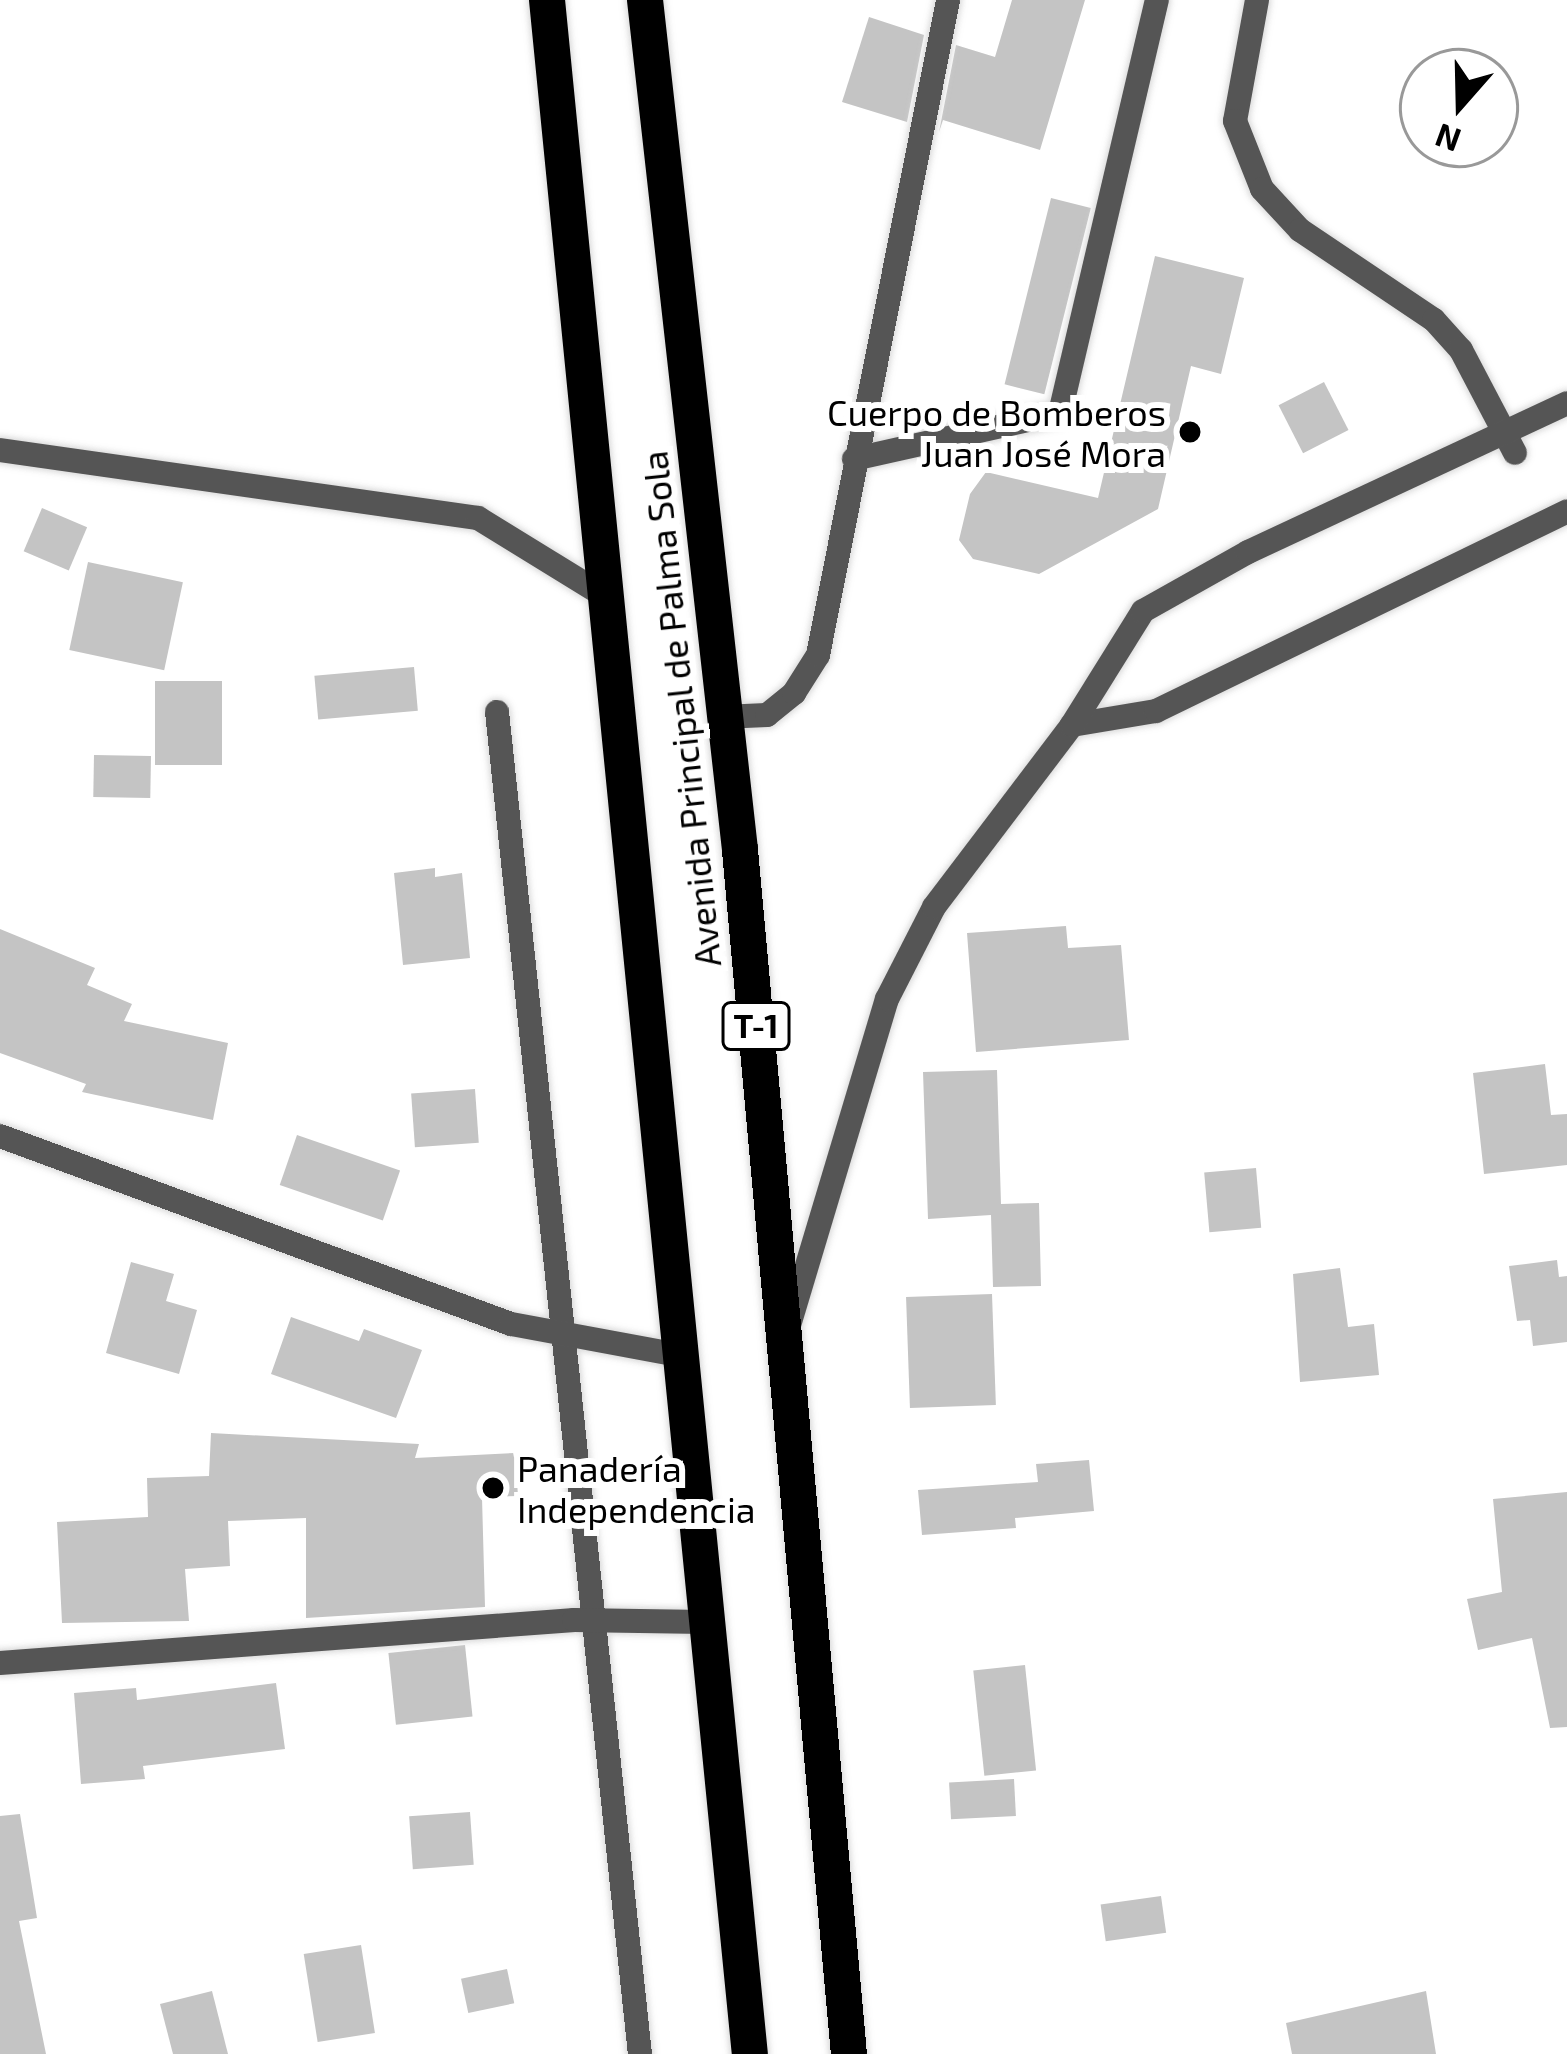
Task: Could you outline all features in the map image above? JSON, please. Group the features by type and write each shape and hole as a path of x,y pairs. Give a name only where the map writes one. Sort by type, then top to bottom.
{"highway":[{"name":"Avenida Principal de Palma Sola","path":"547,0 600,593 750,2054"},
{"name":"Avenida Principal de Palma Sola","path":"645,0 722,718 850,2053"}],"street":[{"path":"722,718 767,715 808,676 824,633 854,458 948,0"},
{"path":"854,458 1060,412 1156,0"},
{"path":"1257,0 1235,121 1262,189 1300,230 1434,320 1461,350 1510,443"},
{"path":"784,1342 887,999 934,907 1072,725 1144,611 1248,552 1510,443 1567,404"},
{"path":"0,450 478,518 600,593"},
{"path":"1072,725 1156,711 1567,511"},
{"path":"497,712 640,2054"},
{"path":"0,1136 511,1324 678,1355"},
{"path":"0,1663 596,1620 705,1622"}],"building":[{"path":"1012,0 1085,0 1040,150 943,120 939,132 956,45 995,57"},
{"path":"869,17 924,35 907,122 842,102"},
{"path":"1051,198 1091,208 1044,394 1005,384"},
{"path":"1155,256 1244,278 1221,374 1191,366 1158,509 1039,574 973,559 959,540 970,494 986,472 1098,498"},
{"path":"1324,382 1349,430 1303,453 1279,405"},
{"path":"42,508 87,527 69,570 24,551"},
{"path":"88,562 183,582 164,670 69,650"},
{"path":"414,667 418,711 318,720 314,676"},
{"path":"155,681 222,681 222,765 155,765"},
{"path":"94,755 151,756 150,798 93,797"},
{"path":"435,868 435,877 462,873 470,958 403,965 394,873"},
{"path":"1066,926 1068,948 1121,945 1129,1040 976,1052 967,933"},
{"path":"0,929 95,968 87,985 132,1004 124,1021 228,1043 213,1120 82,1092 86,1084 0,1053"},
{"path":"1545,1064 1551,1115 1567,1114 1567,1165 1484,1174 1473,1073"},
{"path":"997,1070 1001,1204 1039,1203 1041,1286 993,1287 991,1215 928,1219 923,1072"},
{"path":"475,1089 479,1143 415,1147 411,1093"},
{"path":"297,1135 400,1170 383,1221 280,1185"},
{"path":"1256,1168 1261,1228 1209,1232 1204,1173"},
{"path":"1557,1260 1559,1277 1567,1276 1567,1342 1533,1346 1530,1320 1517,1321 1509,1266"},
{"path":"131,1262 174,1274 166,1301 197,1310 179,1374 106,1353"},
{"path":"1340,1268 1348,1327 1374,1324 1379,1375 1300,1382 1293,1274"},
{"path":"992,1294 996,1405 910,1408 906,1297"},
{"path":"291,1317 359,1341 364,1329 422,1350 396,1418 271,1374"},
{"path":"211,1433 419,1444 415,1458 515,1453 518,1496 482,1497 485,1607 306,1618 306,1518 228,1521 230,1566 185,1569 189,1621 62,1623 57,1522 148,1517 147,1478 209,1476"},
{"path":"1089,1460 1094,1511 1015,1518 1016,1528 922,1535 918,1490 1038,1482 1036,1464"},
{"path":"1567,1492 1567,1727 1550,1728 1532,1638 1478,1650 1467,1599 1502,1592 1493,1499"},
{"path":"465,1645 473,1717 396,1725 388,1653"},
{"path":"1025,1665 1036,1770 984,1776 973,1670"},
{"path":"276,1683 285,1749 143,1766 145,1779 81,1784 74,1693 136,1688 137,1700"},
{"path":"1014,1779 1016,1816 951,1819 949,1782"},
{"path":"470,1812 474,1865 413,1869 409,1816"},
{"path":"20,1814 37,1918 19,1921 46,2054 0,2054 0,1816"},
{"path":"1161,1896 1166,1933 1106,1941 1101,1904"},
{"path":"361,1945 375,2033 318,2042 304,1954"},
{"path":"507,1969 514,2003 468,2013 461,1979"},
{"path":"212,1991 228,2054 173,2054 160,2004"},
{"path":"1426,1991 1436,2054 1292,2054 1286,2023"}],"place":[{"name":"Cuerpo de Bomberos Juan José Mora","path":"1190,432"},
{"name":"Panadería Independencia","path":"493,1488"}]}
